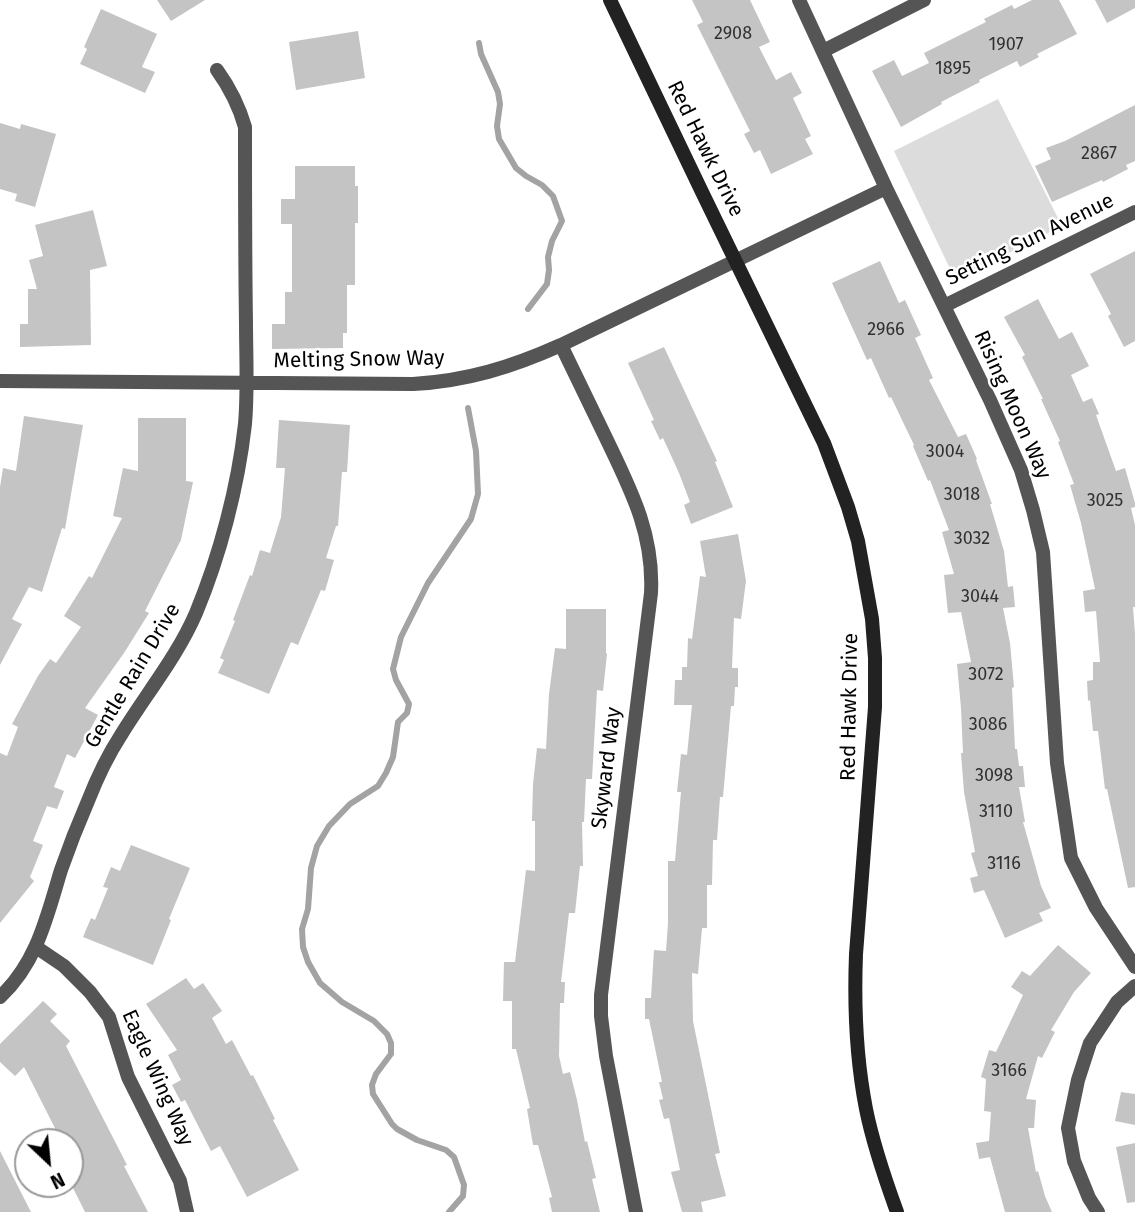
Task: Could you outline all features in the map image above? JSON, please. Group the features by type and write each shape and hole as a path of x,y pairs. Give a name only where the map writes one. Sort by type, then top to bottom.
{"street":[{"name":"Red Hawk Drive","path":"610,0 824,443 848,507 866,578 875,658 875,707 854,994 866,1110 897,1212"},
{"name":"Rising Moon Way","path":"799,0 1021,470 1043,552 1057,763 1071,858 1096,908 1135,967"},
{"path":"823,51 925,0"},
{"name":"Gentle Rain Drive","path":"0,997 31,958 54,899 61,870 79,821 119,737 179,647 195,616 222,536 236,477 245,422 245,127 240,108 217,70"},
{"name":"Melting Snow Way","path":"0,381 436,383 460,379 526,361 886,188"},
{"name":"Setting Sun Avenue","path":"944,306 1135,212"},
{"name":"Skyward Way","path":"561,345 635,501 645,528 651,561 651,593 601,995 606,1056 636,1212"},
{"name":"Eagle Wing Way","path":"36,947 64,966 90,992 109,1017 128,1077 180,1181 187,1212"},
{"path":"1098,1212 1089,1198 1074,1161 1068,1128 1078,1080 1090,1042 1117,1002 1135,986"}],"shaded area":[{"path":"998,99 1062,226 963,276 951,271 894,151"}],"building":[{"path":"157,0 205,0 171,21"},
{"path":"692,0 750,0 770,42 759,47 776,80 791,72 802,93 793,98 811,136 805,139 813,154 771,174 760,150 754,153 744,134 750,131 697,25 703,22"},
{"path":"1032,0 1059,0 1077,34 1037,54 1039,57 1020,67 1017,61 979,80 980,82 901,127 872,71 894,60 902,76 929,63 924,53 986,22 984,19 1012,5 1014,9"},
{"path":"1095,0 1135,0 1135,8 1107,23"},
{"path":"101,9 157,34 142,67 155,72 145,93 80,64 87,49 84,47"},
{"path":"358,31 365,78 296,90 289,42"},
{"path":"1135,105 1135,161 1126,165 1128,169 1103,182 1102,180 1052,202 1035,166 1051,159 1046,148"},
{"path":"0,123 20,129 21,124 56,134 35,207 15,201 17,194 0,189"},
{"path":"295,166 355,166 358,223 355,223 355,285 347,285 347,333 343,333 343,348 272,349 272,324 285,324 285,292 292,292 292,224 281,224 281,199 295,199"},
{"path":"93,210 107,266 90,270 91,345 20,347 20,324 28,324 28,289 37,289 29,260 43,256 35,225"},
{"path":"1135,251 1135,341 1124,347 1108,316 1111,314 1090,274"},
{"path":"880,261 899,303 905,300 921,335 915,338 933,378 929,380 958,437 966,434 977,459 1004,551 1008,587 1013,586 1015,607 1003,608 1010,643 1014,687 1015,749 1019,766 1023,766 1025,787 1019,787 1023,822 1041,886 1051,908 1039,913 1043,921 1005,938 984,890 974,893 970,878 978,876 971,853 975,852 964,792 957,664 971,662 961,612 948,613 944,575 954,574 942,532 949,530 914,445 871,358 867,360 832,283"},
{"path":"1038,299 1059,339 1072,332 1089,366 1071,375 1083,402 1092,398 1116,471 1125,468 1135,503 1135,507 1131,508 1135,525 1135,887 1128,888 1105,789 1098,731 1093,731 1090,700 1088,701 1087,681 1093,680 1093,662 1100,662 1096,611 1085,612 1083,591 1095,589 1070,485 1074,484 1043,399 1022,357 1025,355 1004,317"},
{"path":"664,347 717,461 715,462 733,507 691,524 684,505 690,502 679,473 663,438 660,440 651,421 654,420 628,363"},
{"path":"24,416 83,425 65,529 62,528 42,592 29,587 12,619 22,624 0,665 0,487 3,468 16,471"},
{"path":"138,418 186,418 186,481 193,482 181,540 145,611 149,613 85,708 98,715 75,758 67,754 54,787 64,791 57,809 47,806 33,841 43,845 30,877 34,881 0,923 0,753 7,756 18,727 12,724 38,676 50,659 56,663 81,627 64,616 89,576 92,578 122,518 113,516 123,468 138,471"},
{"path":"279,420 350,425 347,472 342,472 338,526 326,558 334,560 325,591 321,590 298,645 291,642 269,694 218,673 224,660 220,658 260,550 270,553 281,517 285,468 276,468"},
{"path":"738,534 746,581 741,619 734,618 732,668 738,668 738,687 735,687 734,706 731,706 717,840 713,840 712,885 707,885 707,928 702,928 698,974 692,973 693,1021 720,1153 715,1154 726,1196 701,1202 703,1212 682,1212 671,1172 680,1170 669,1118 664,1119 659,1100 663,1099 659,1082 662,1082 649,1019 645,1019 645,998 651,998 654,950 666,951 668,861 675,861 681,792 677,792 681,754 687,755 692,705 674,705 675,680 682,680 682,667 687,667 688,638 692,639 700,576 706,577 700,541"},
{"path":"566,609 606,609 607,654 603,691 597,690 592,779 586,779 582,822 583,866 580,866 575,913 569,913 561,982 565,982 564,1003 560,1003 559,1056 563,1074 570,1072 585,1142 587,1141 596,1178 592,1179 600,1212 552,1212 549,1198 552,1197 538,1145 533,1145 527,1109 530,1108 516,1049 512,1049 512,1001 503,1001 504,962 515,962 526,870 535,871 535,821 532,821 537,748 546,749 555,648 566,649"},
{"path":"131,845 190,868 153,965 83,937 91,918 95,920 108,888 103,887 111,867 120,871"},
{"path":"1058,945 1091,973 1074,992 1051,1030 1055,1032 1042,1058 1038,1056 1026,1099 1036,1100 1034,1128 1028,1128 1036,1172 1038,1171 1052,1212 1005,1212 990,1157 979,1159 976,1143 989,1141 991,1112 984,1111 986,1079 981,1077 989,1050 996,1052 1023,995 1011,987 1022,971 1030,976"},
{"path":"186,978 194,989 203,983 222,1011 212,1018 226,1044 232,1040 251,1076 253,1075 299,1170 247,1197 220,1146 211,1151 185,1100 181,1102 172,1085 181,1080 168,1055 177,1050 146,1004"},
{"path":"43,1001 57,1014 50,1021 70,1041 66,1046 148,1212 85,1212 78,1198 84,1198 84,1128 55,1128 24,1067 15,1076 0,1062 0,1044"},
{"path":"1121,1092 1135,1094 1135,1125 1115,1121"},
{"path":"1135,1143 1135,1202 1127,1203 1116,1147"},
{"path":"0,1151 14,1179 14,1198 24,1198 31,1212 0,1212"}],"waterway":[{"path":"479,43 481,54 498,92 499,139 516,168 542,185 553,196 562,221 548,257 547,284 528,309"},
{"path":"449,1212 463,1196 464,1185 454,1157 446,1150 417,1140 392,1124 373,1094 372,1085 376,1074 391,1054 391,1043 387,1034 374,1021 342,1002 320,983 308,962 303,947 302,929 308,909 311,868 317,846 329,826 350,804 378,786 393,757 398,722 407,713 409,704 393,669 401,637 428,583 471,519 478,494 476,451 468,408"}]}
